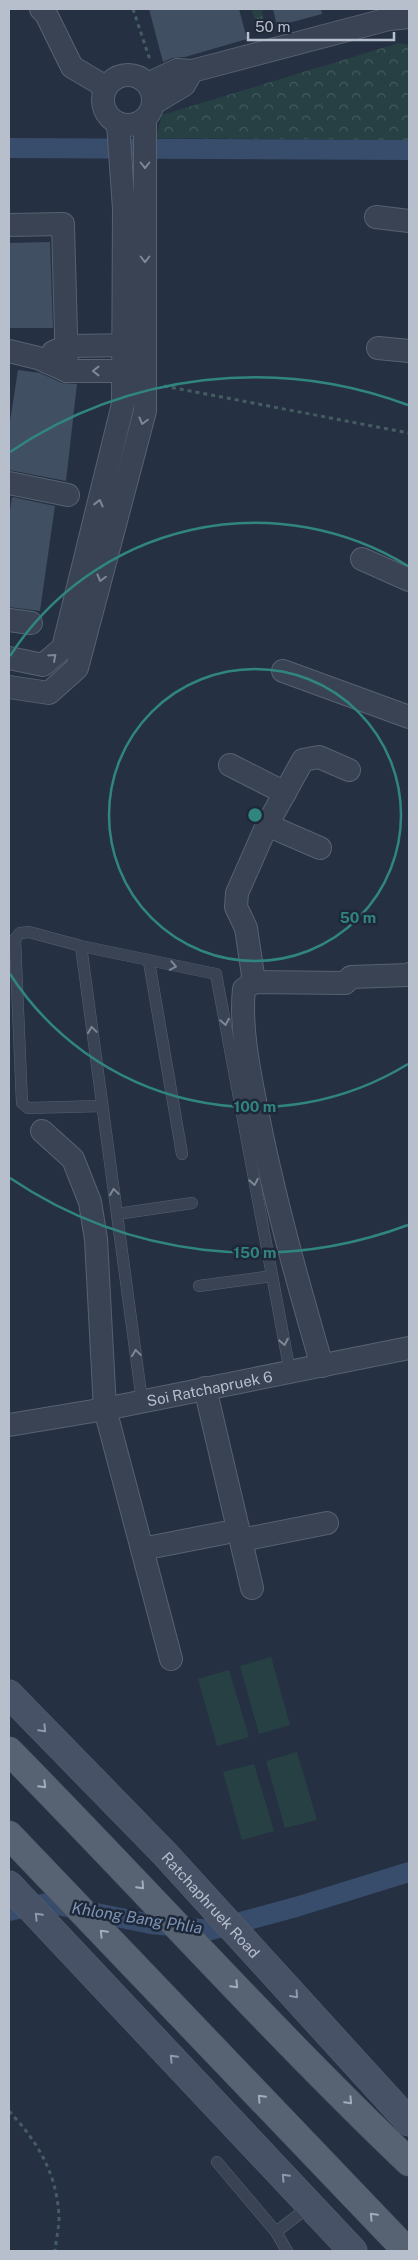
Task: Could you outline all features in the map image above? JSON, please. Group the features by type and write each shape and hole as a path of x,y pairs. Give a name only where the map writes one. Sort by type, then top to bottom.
{"main road":[{"name":"Ratchaphruek Road","path":"9,1694 165,1854 409,2122"},
{"path":"9,1750 201,1950 409,2162"},
{"path":"14,1840 407,2251"},
{"path":"9,1885 353,2251"}],"street":[{"path":"41,9 46,14 72,67 106,87"},
{"path":"118,124 132,125 177,70 192,71 393,13 409,33"},
{"path":"9,658 43,666 63,648 123,404 122,345 135,210 149,102 142,78 126,74 118,76 106,87 103,95 106,112 118,124 135,210 145,345 154,373 77,668 49,693 9,687"},
{"path":"376,217 409,221"},
{"path":"9,225 63,224 67,371"},
{"path":"38,358 67,346 145,345"},
{"path":"378,348 409,351"},
{"path":"9,351 38,358 67,371 154,373"},
{"path":"9,483 68,495"},
{"path":"362,559 409,580"},
{"path":"9,620 31,623"},
{"path":"283,671 409,717"},
{"path":"254,982 246,928 236,907 237,893 267,825 303,760 319,757 349,770"},
{"path":"230,765 285,793"},
{"path":"267,825 320,848"},
{"path":"322,1366 281,1220 265,1153 248,1066 243,995 245,987 254,982 344,983 351,977 408,976 409,974"},
{"path":"42,1131 73,1159 90,1202 96,1239 105,1409 171,1659"},
{"name":"Soi Ratchapruek 6","path":"9,1426 105,1409 409,1348"},
{"path":"206,1388 232,1536 252,1588"},
{"path":"142,1549 327,1523"}],"lane":[{"path":"102,1106 28,1108 22,1102 15,939 20,933 29,932 149,962 216,974 290,1372"},
{"path":"81,946 142,1401"},
{"path":"149,962 182,1154"},
{"path":"117,1214 192,1203"},
{"path":"199,1286 272,1276"},
{"path":"216,2162 276,2232 287,2251"},
{"path":"276,2232 311,2205"}],"path":[{"path":"154,373 163,386 409,433"},
{"path":"9,2111 26,2129 42,2152 51,2176 58,2203 59,2218 55,2251"}],"green space":[{"path":"251,9 261,9 267,28 259,31"},
{"path":"399,43 409,45 409,140 156,138 162,115"},
{"path":"271,1657 290,1725 259,1734 240,1666"},
{"path":"229,1670 249,1737 217,1746 198,1679"},
{"path":"297,1752 317,1820 285,1828 266,1761"},
{"path":"254,1764 274,1831 242,1840 223,1772"}],"building":[{"path":"149,9 239,9 247,39 163,62"},
{"path":"273,9 321,9 322,14 277,26"},
{"path":"50,242 53,328 9,328 9,243"},
{"path":"18,370 40,373 62,383 77,384 66,481 9,470 9,428"},
{"path":"12,497 55,506 40,611 9,607 9,517"}],"waterway":[{"path":"9,148 409,150"},
{"name":"Khlong Bang Phlia","path":"9,1911 47,1903 151,1924 211,1930 296,1907 409,1872"}]}
